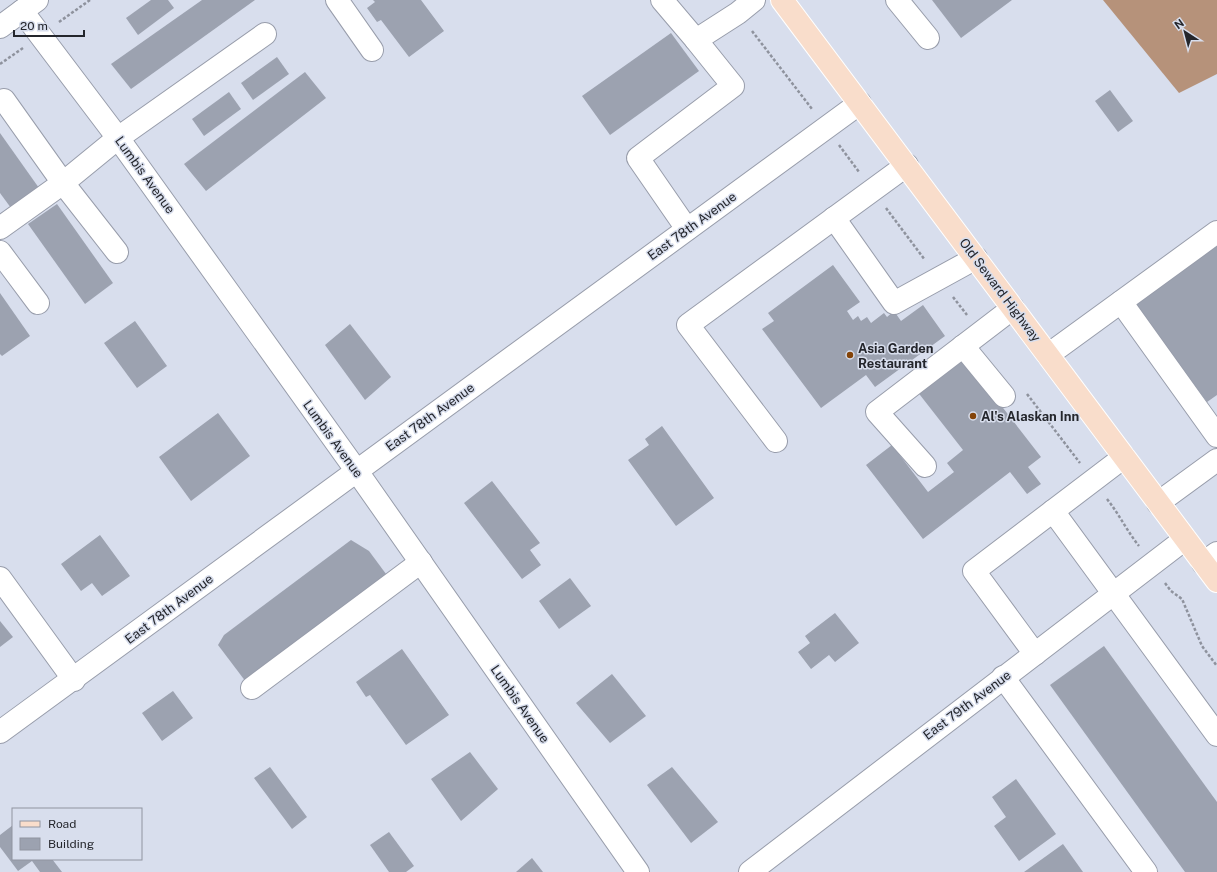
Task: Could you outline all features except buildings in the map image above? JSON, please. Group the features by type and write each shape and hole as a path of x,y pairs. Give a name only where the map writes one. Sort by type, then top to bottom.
{"main road":[{"name":"Old Seward Highway","path":"782,0 907,165 1185,539 1210,558 1217,581"}],"street":[{"path":"337,0 372,50"},
{"path":"662,0 733,86 638,158 687,229"},
{"path":"696,40 738,13 754,0"},
{"path":"897,0 928,38"},
{"path":"0,27 29,5"},
{"name":"Lumbis Avenue","path":"29,5 118,138 356,470 638,872"},
{"path":"0,228 63,183 118,138 265,34"},
{"path":"4,100 63,183 117,252"},
{"name":"East 78th Avenue","path":"0,732 74,680 356,470 860,103"},
{"path":"776,441 688,326 907,165"},
{"path":"834,218 894,303 976,258"},
{"path":"1048,355 1217,232"},
{"path":"0,252 38,303"},
{"path":"1121,302 1213,423"},
{"path":"925,466 877,412 1013,308"},
{"path":"963,346 1004,396"},
{"path":"1036,654 974,571 1124,457"},
{"path":"1158,503 1217,460"},
{"path":"1053,511 1217,735"},
{"name":"East 79th Avenue","path":"750,872 1185,539"},
{"path":"252,688 421,562"},
{"path":"0,578 74,680"},
{"path":"1003,677 1146,872"}],"shaded area":[{"path":"1103,0 1217,0 1217,74 1179,93"}],"place":[{"name":"Asia Garden Restaurant","path":"850,355"},
{"name":"Al's Alaskan Inn","path":"973,416"}]}
